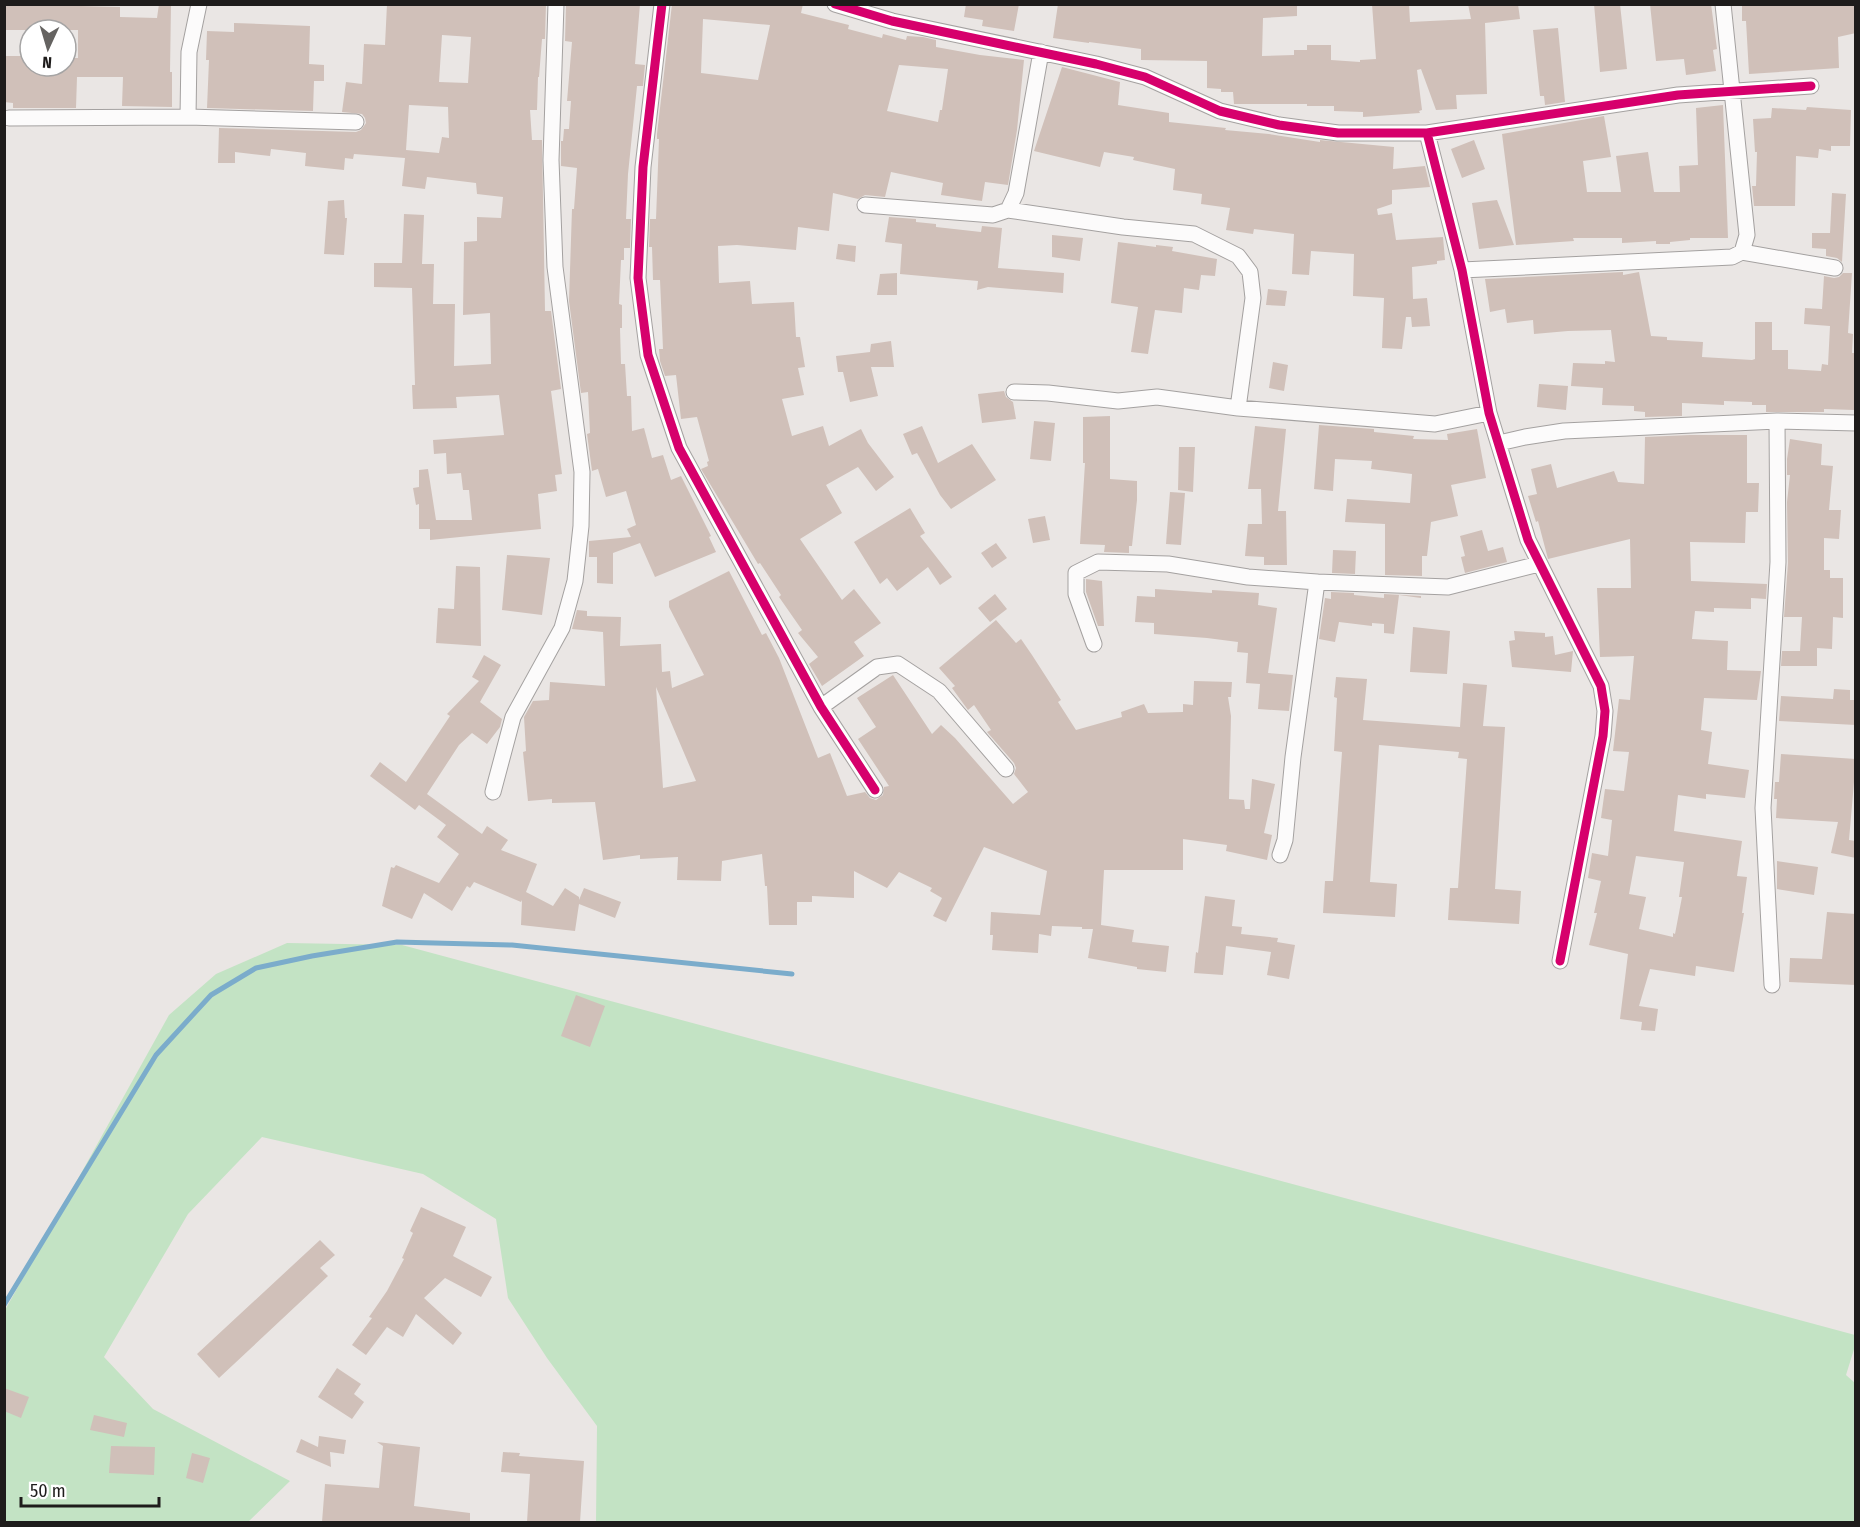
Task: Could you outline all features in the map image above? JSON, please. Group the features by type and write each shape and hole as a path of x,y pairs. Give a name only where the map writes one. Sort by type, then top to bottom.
{"street":[{"path":"188,117 189,52 199,4"},
{"path":"493,792 513,717 562,628 575,581 581,526 582,472 555,267 551,160 556,4"},
{"path":"662,4 643,167 638,278 648,355 679,448 821,707 875,790"},
{"path":"835,4 892,21 1096,64 1145,77 1220,111 1279,125 1338,133 1427,133 1678,95 1810,86"},
{"path":"1723,4 1748,235 1742,252"},
{"path":"1008,210 1016,193 1041,52"},
{"path":"9,118 188,117 356,122"},
{"path":"1427,133 1462,270 1489,413 1528,540 1601,686 1605,711 1603,736 1560,961"},
{"path":"865,205 993,215 1008,210 1194,234 1238,256 1250,272 1253,298 1238,408"},
{"path":"1462,270 1732,257 1742,252 1835,268"},
{"path":"1014,392 1048,393 1118,401 1157,397 1238,408 1435,424 1489,413"},
{"path":"1499,443 1564,431 1777,421 1856,423"},
{"path":"1772,985 1763,808 1778,562 1777,421"},
{"path":"1094,644 1076,594 1076,573 1098,562 1168,564 1248,577 1317,582 1448,587 1539,564"},
{"path":"1280,855 1285,840 1293,757 1317,582"},
{"path":"821,707 877,667 898,664 939,691 1006,769"}],"green space":[{"path":"287,943 402,945 1855,1335 1855,1346 1846,1375 1855,1383 1855,1522 596,1522 597,1426 547,1358 508,1298 496,1219 423,1174 262,1137 188,1214 104,1357 153,1409 290,1481 248,1522 5,1522 4,1312 169,1015 216,974"}],"building":[{"path":"4,4 120,7 120,17 157,18 159,4 171,4 172,107 122,106 123,77 78,77 78,18 18,18 18,30 4,30"},
{"path":"387,4 546,4 545,39 542,39 537,110 530,110 532,140 542,140 545,311 551,311 561,389 551,391 562,474 555,475 557,491 538,494 541,529 430,540 430,529 419,529 419,504 416,505 413,488 419,487 419,470 428,469 436,520 472,520 469,490 463,490 461,473 447,474 446,453 434,454 433,440 504,435 499,395 456,397 457,408 413,409 412,385 415,385 412,288 374,287 374,263 402,263 404,214 424,215 422,264 434,264 433,304 455,304 454,366 491,364 490,313 463,315 464,242 477,241 477,217 501,218 503,197 477,194 476,183 427,177 425,189 402,186 405,158 354,154 353,159 345,158 344,170 305,166 306,153 271,149 270,156 235,152 235,163 218,163 219,128 356,132 361,130 366,123 362,114 342,112 346,82 362,84 364,44 385,45","holes":["442,35 471,37 468,83 439,82","409,105 448,107 449,138 442,137 439,153 406,150"]},
{"path":"566,4 640,4 635,64 645,65 643,86 637,86 628,174 626,219 631,219 630,248 624,248 624,260 621,260 619,304 622,305 621,364 625,364 627,396 631,396 632,431 644,428 652,458 663,455 671,480 681,476 711,536 709,537 716,552 655,577 640,543 613,553 613,584 597,583 597,557 589,557 589,541 631,537 627,529 636,525 626,491 606,497 598,469 592,471 587,434 590,433 588,392 581,393 569,301 572,209 574,209 577,168 561,166 561,141 563,141 564,129 569,129 571,101 567,101 572,42 565,41"},
{"path":"672,4 803,4 801,13 849,25 848,29 882,38 883,34 906,40 907,36 923,37 936,40 936,47 1024,60 1017,130 1008,185 985,182 982,201 941,195 943,183 891,172 885,197 865,195 858,199 833,193 829,231 798,227 796,250 737,245 718,246 719,283 750,281 752,304 794,302 796,337 800,337 805,367 798,368 804,395 782,399 792,436 823,426 829,446 861,429 868,443 894,477 876,491 858,467 826,485 842,513 800,539 842,600 854,589 881,623 854,642 864,656 822,686 809,664 818,657 798,633 802,630 779,597 781,595 760,563 758,564 701,469 708,466 709,461 697,417 681,419 676,375 665,376 660,361 659,349 663,349 660,280 653,280 652,247 649,247 650,219 656,219 659,139 657,139","holes":["703,19 770,25 758,80 701,73","899,65 948,69 938,122 887,111"]},
{"path":"966,4 1019,4 1014,31 982,26 983,20 964,17"},
{"path":"1058,4 1297,4 1297,16 1263,18 1262,56 1294,55 1294,50 1307,50 1307,45 1331,45 1331,60 1360,62 1360,60 1376,59 1372,4 1409,4 1410,22 1471,19 1468,4 1518,4 1520,19 1485,23 1487,94 1456,95 1457,109 1436,110 1421,69 1417,70 1422,110 1419,111 1420,113 1363,117 1363,112 1334,111 1334,106 1234,104 1233,92 1221,92 1221,89 1207,88 1207,61 1141,60 1141,49 1053,38"},
{"path":"1594,4 1620,4 1627,69 1600,72"},
{"path":"1650,4 1711,4 1717,49 1713,50 1716,71 1686,75 1684,59 1656,61"},
{"path":"1742,4 1856,4 1856,33 1838,37 1839,68 1749,74 1746,21 1742,21"},
{"path":"234,23 310,26 309,64 324,65 324,81 314,81 313,111 207,108 209,60 206,60 207,31 234,32"},
{"path":"1558,28 1565,102 1545,105 1544,96 1540,96 1533,30"},
{"path":"4,56 18,56 18,78 77,78 76,108 13,108 13,103 4,102"},
{"path":"1062,67 1120,82 1118,105 1169,113 1169,122 1320,142 1320,140 1394,147 1393,169 1425,166 1430,187 1392,190 1392,204 1377,209 1378,215 1392,213 1396,240 1443,237 1445,260 1437,261 1437,264 1412,267 1413,299 1427,298 1430,326 1412,327 1411,317 1406,317 1402,349 1382,348 1384,298 1353,296 1354,254 1311,251 1309,275 1292,274 1294,234 1254,229 1253,234 1226,230 1230,208 1201,204 1202,194 1173,190 1175,169 1133,160 1134,157 1104,152 1100,167 1034,151"},
{"path":"1723,105 1728,238 1690,238 1690,240 1670,242 1670,244 1656,244 1656,241 1622,243 1622,238 1573,238 1574,241 1516,245 1502,134 1604,116 1611,157 1583,161 1587,192 1621,192 1616,156 1648,152 1654,192 1680,192 1679,166 1698,165 1696,108"},
{"path":"1807,107 1851,110 1850,146 1831,146 1831,151 1819,149 1818,158 1796,156 1795,206 1754,206 1752,186 1756,186 1757,152 1755,152 1753,119 1771,118 1772,108 1806,110"},
{"path":"1474,140 1485,169 1462,178 1451,149"},
{"path":"1832,193 1846,194 1842,262 1837,258 1826,256 1826,249 1812,248 1812,233 1830,233"},
{"path":"344,200 345,218 347,218 344,255 324,254 328,201"},
{"path":"1497,200 1514,245 1479,249 1472,203"},
{"path":"889,217 916,219 916,222 936,224 936,227 981,232 982,226 1002,228 998,268 1064,273 1063,293 988,287 977,290 978,281 900,274 902,244 885,242"},
{"path":"1052,235 1083,238 1080,261 1052,257"},
{"path":"1118,242 1173,247 1172,251 1217,259 1215,276 1201,275 1199,290 1184,288 1182,313 1155,310 1148,354 1131,352 1138,307 1111,303"},
{"path":"838,244 856,246 855,262 836,259"},
{"path":"1623,272 1623,275 1639,272 1651,336 1667,337 1667,340 1703,342 1702,357 1752,360 1755,359 1755,322 1772,322 1772,350 1788,350 1788,369 1821,371 1822,364 1828,365 1830,326 1804,324 1805,308 1822,309 1824,276 1834,278 1843,273 1852,273 1848,333 1853,334 1852,353 1856,353 1854,410 1766,412 1766,405 1724,401 1724,405 1682,403 1682,416 1645,417 1645,412 1634,411 1634,406 1602,405 1603,388 1571,386 1573,363 1615,362 1611,330 1534,334 1533,320 1507,323 1505,309 1490,312 1485,279"},
{"path":"897,273 897,295 877,295 880,274"},
{"path":"1268,289 1287,291 1285,306 1266,305"},
{"path":"891,341 894,367 871,367 878,396 850,402 843,372 838,372 836,356 870,352 871,344"},
{"path":"1273,362 1288,365 1284,391 1269,388"},
{"path":"1539,384 1568,386 1566,410 1537,407"},
{"path":"1004,391 1006,397 1013,402 1016,419 982,423 978,394"},
{"path":"1110,416 1110,479 1137,481 1132,546 1129,546 1129,553 1104,552 1105,545 1080,544 1085,463 1083,463 1083,417"},
{"path":"1034,421 1055,423 1051,461 1030,459"},
{"path":"1319,425 1374,429 1374,432 1414,436 1413,439 1448,440 1447,434 1477,429 1486,478 1451,485 1458,516 1431,522 1427,556 1422,556 1422,576 1385,575 1385,524 1345,522 1347,499 1410,503 1412,474 1371,469 1372,461 1335,459 1333,491 1314,489"},
{"path":"922,426 938,463 972,444 996,480 951,509 940,495 917,453 912,455 903,434"},
{"path":"1255,426 1286,429 1278,511 1286,511 1287,565 1264,565 1264,557 1245,556 1248,524 1262,524 1261,489 1248,489"},
{"path":"1747,435 1747,483 1759,483 1758,512 1746,512 1745,543 1690,542 1691,581 1767,584 1766,599 1751,598 1751,609 1714,608 1714,612 1695,611 1692,639 1728,641 1727,670 1761,671 1757,700 1704,698 1701,730 1712,732 1708,764 1749,770 1745,798 1706,794 1706,799 1678,795 1674,831 1742,841 1737,876 1747,877 1742,913 1744,913 1734,972 1696,966 1695,976 1650,969 1639,1006 1658,1009 1655,1031 1641,1030 1642,1022 1620,1019 1628,954 1589,945 1597,913 1594,913 1601,881 1588,878 1592,853 1608,856 1612,820 1601,818 1605,789 1624,791 1629,752 1613,751 1619,699 1630,700 1634,656 1600,657 1597,588 1631,588 1630,539 1548,559 1538,521 1536,522 1528,496 1537,494 1531,469 1551,464 1557,488 1614,471 1618,482 1644,484 1645,437","holes":["1636,856 1684,862 1679,897 1682,897 1673,937 1639,929 1646,897 1629,894"]},
{"path":"1790,439 1822,444 1821,465 1833,466 1829,510 1841,510 1839,539 1824,538 1824,570 1830,570 1830,578 1843,578 1843,618 1833,617 1832,649 1817,648 1817,666 1781,666 1782,651 1800,651 1802,617 1784,617 1788,563 1787,502 1790,475 1787,475 1787,459"},
{"path":"1179,447 1195,447 1193,492 1178,490"},
{"path":"1170,492 1185,493 1181,545 1166,544"},
{"path":"910,508 925,533 920,536 952,577 940,585 928,567 897,591 887,578 880,584 854,542"},
{"path":"1045,516 1050,540 1033,543 1028,519"},
{"path":"1482,530 1488,551 1503,547 1507,562 1465,573 1461,557 1465,556 1460,536"},
{"path":"996,543 1007,558 992,568 981,553"},
{"path":"1333,550 1356,551 1355,574 1332,573"},
{"path":"507,555 550,558 542,615 502,610"},
{"path":"456,566 480,567 481,646 436,643 438,608 454,609"},
{"path":"729,571 762,635 766,633 779,658 818,758 830,753 847,796 865,792 870,798 876,800 883,795 884,787 889,786 858,739 876,727 857,698 893,675 932,734 941,725 1013,804 1028,792 1014,774 1016,768 1014,763 987,732 991,730 974,705 968,710 952,688 955,686 939,668 996,620 1016,643 1021,639 1061,700 1058,702 1076,730 1122,717 1121,712 1144,704 1148,713 1183,712 1183,704 1193,705 1194,681 1232,682 1231,697 1228,697 1231,716 1229,799 1244,800 1245,809 1250,809 1252,779 1275,784 1264,833 1272,835 1267,860 1226,851 1227,845 1183,839 1183,870 1104,870 1101,925 1134,930 1132,942 1169,946 1166,972 1137,969 1137,967 1088,958 1093,929 1082,929 1082,927 1052,926 1051,936 1039,934 1038,953 992,950 991,912 1040,915 1047,871 984,847 946,922 933,916 942,898 930,891 932,888 899,872 887,888 854,871 854,898 812,896 812,902 797,902 797,925 769,925 767,886 765,886 762,854 722,861 721,881 677,880 678,857 640,859 640,855 603,860 595,802 552,803 552,799 528,801 523,752 526,751 524,717 533,701 549,700 550,682 605,686 603,632 572,629 577,610 587,611 587,616 621,617 620,646 661,644 662,672 670,671 672,688 704,675 669,607 669,601","holes":["656,687 696,781 663,788"]},
{"path":"1086,579 1102,581 1104,626 1098,626 1086,592"},
{"path":"1155,589 1212,593 1212,590 1259,593 1258,605 1277,608 1268,673 1293,675 1289,711 1258,709 1260,684 1246,683 1248,653 1237,652 1238,642 1154,634 1154,623 1135,622 1137,596 1155,597"},
{"path":"1331,592 1384,598 1384,594 1421,596 1421,598 1399,595 1394,634 1384,633 1384,624 1372,623 1372,626 1339,622 1335,642 1319,639 1325,598 1331,599"},
{"path":"995,594 1007,609 990,622 978,608"},
{"path":"1413,627 1450,631 1447,674 1410,672"},
{"path":"1514,631 1545,633 1545,637 1553,636 1555,655 1573,651 1571,672 1512,667 1509,641 1515,640"},
{"path":"484,655 501,665 480,702 502,719 500,727 487,744 472,733 459,745 427,794 482,834 487,826 508,840 501,850 537,864 526,892 553,906 565,888 579,897 579,900 584,888 621,902 615,918 579,904 575,931 521,925 522,900 521,902 474,882 470,888 467,886 452,911 424,893 412,919 382,906 391,867 394,868 396,865 439,883 459,854 437,837 446,825 419,805 415,810 370,776 380,762 406,782 450,716 447,714 479,681 472,677"},
{"path":"1336,677 1367,679 1363,720 1460,727 1463,683 1487,685 1483,726 1505,727 1495,889 1521,891 1519,924 1448,920 1450,888 1458,888 1467,759 1458,758 1459,752 1379,745 1370,882 1397,884 1395,917 1323,913 1325,881 1333,881 1342,752 1334,751"},
{"path":"1834,689 1850,690 1850,700 1856,700 1856,725 1779,721 1781,696 1833,699"},
{"path":"1781,754 1856,759 1856,783 1854,782 1849,840 1856,841 1856,858 1831,853 1838,822 1776,818 1775,782 1779,782"},
{"path":"1777,861 1818,867 1814,895 1777,889"},
{"path":"1205,896 1235,900 1232,926 1242,927 1241,934 1278,938 1277,942 1295,945 1289,979 1267,975 1271,952 1226,946 1223,975 1194,973"},
{"path":"1827,912 1856,914 1856,985 1789,982 1790,958 1822,959"},
{"path":"576,995 605,1006 590,1047 561,1036"},
{"path":"421,1207 466,1227 453,1256 492,1277 481,1297 445,1278 424,1298 462,1333 453,1345 416,1314 403,1337 387,1327 366,1355 352,1345 372,1318 369,1317 387,1291 404,1259 402,1258 413,1233 410,1231"},
{"path":"320,1240 335,1255 320,1268 328,1276 219,1378 197,1354"},
{"path":"337,1368 361,1384 354,1394 364,1402 352,1419 318,1397"},
{"path":"4,1388 29,1397 21,1418 4,1411"},
{"path":"94,1415 127,1423 124,1437 90,1430"},
{"path":"319,1436 346,1440 344,1454 330,1452 331,1467 296,1452 301,1439 318,1447"},
{"path":"377,1442 420,1447 414,1506 470,1513 470,1522 322,1522 325,1484 379,1488 383,1446"},
{"path":"111,1446 155,1447 154,1475 109,1473"},
{"path":"503,1452 520,1453 519,1456 584,1461 580,1522 527,1522 530,1474 501,1472"},
{"path":"192,1453 210,1458 203,1483 186,1478"}],"waterway":[{"path":"4,1305 156,1055 211,995 256,968 397,942 512,945 792,974"}],"cycle path":[{"path":"662,4 643,167 638,278 648,355 679,448 821,707 875,790"},
{"path":"835,4 892,21 1096,64 1145,77 1220,111 1279,125 1338,133 1427,133 1678,95 1811,86"},
{"path":"1427,133 1462,270 1489,413 1528,540 1601,686 1605,711 1603,736 1560,961"}]}
